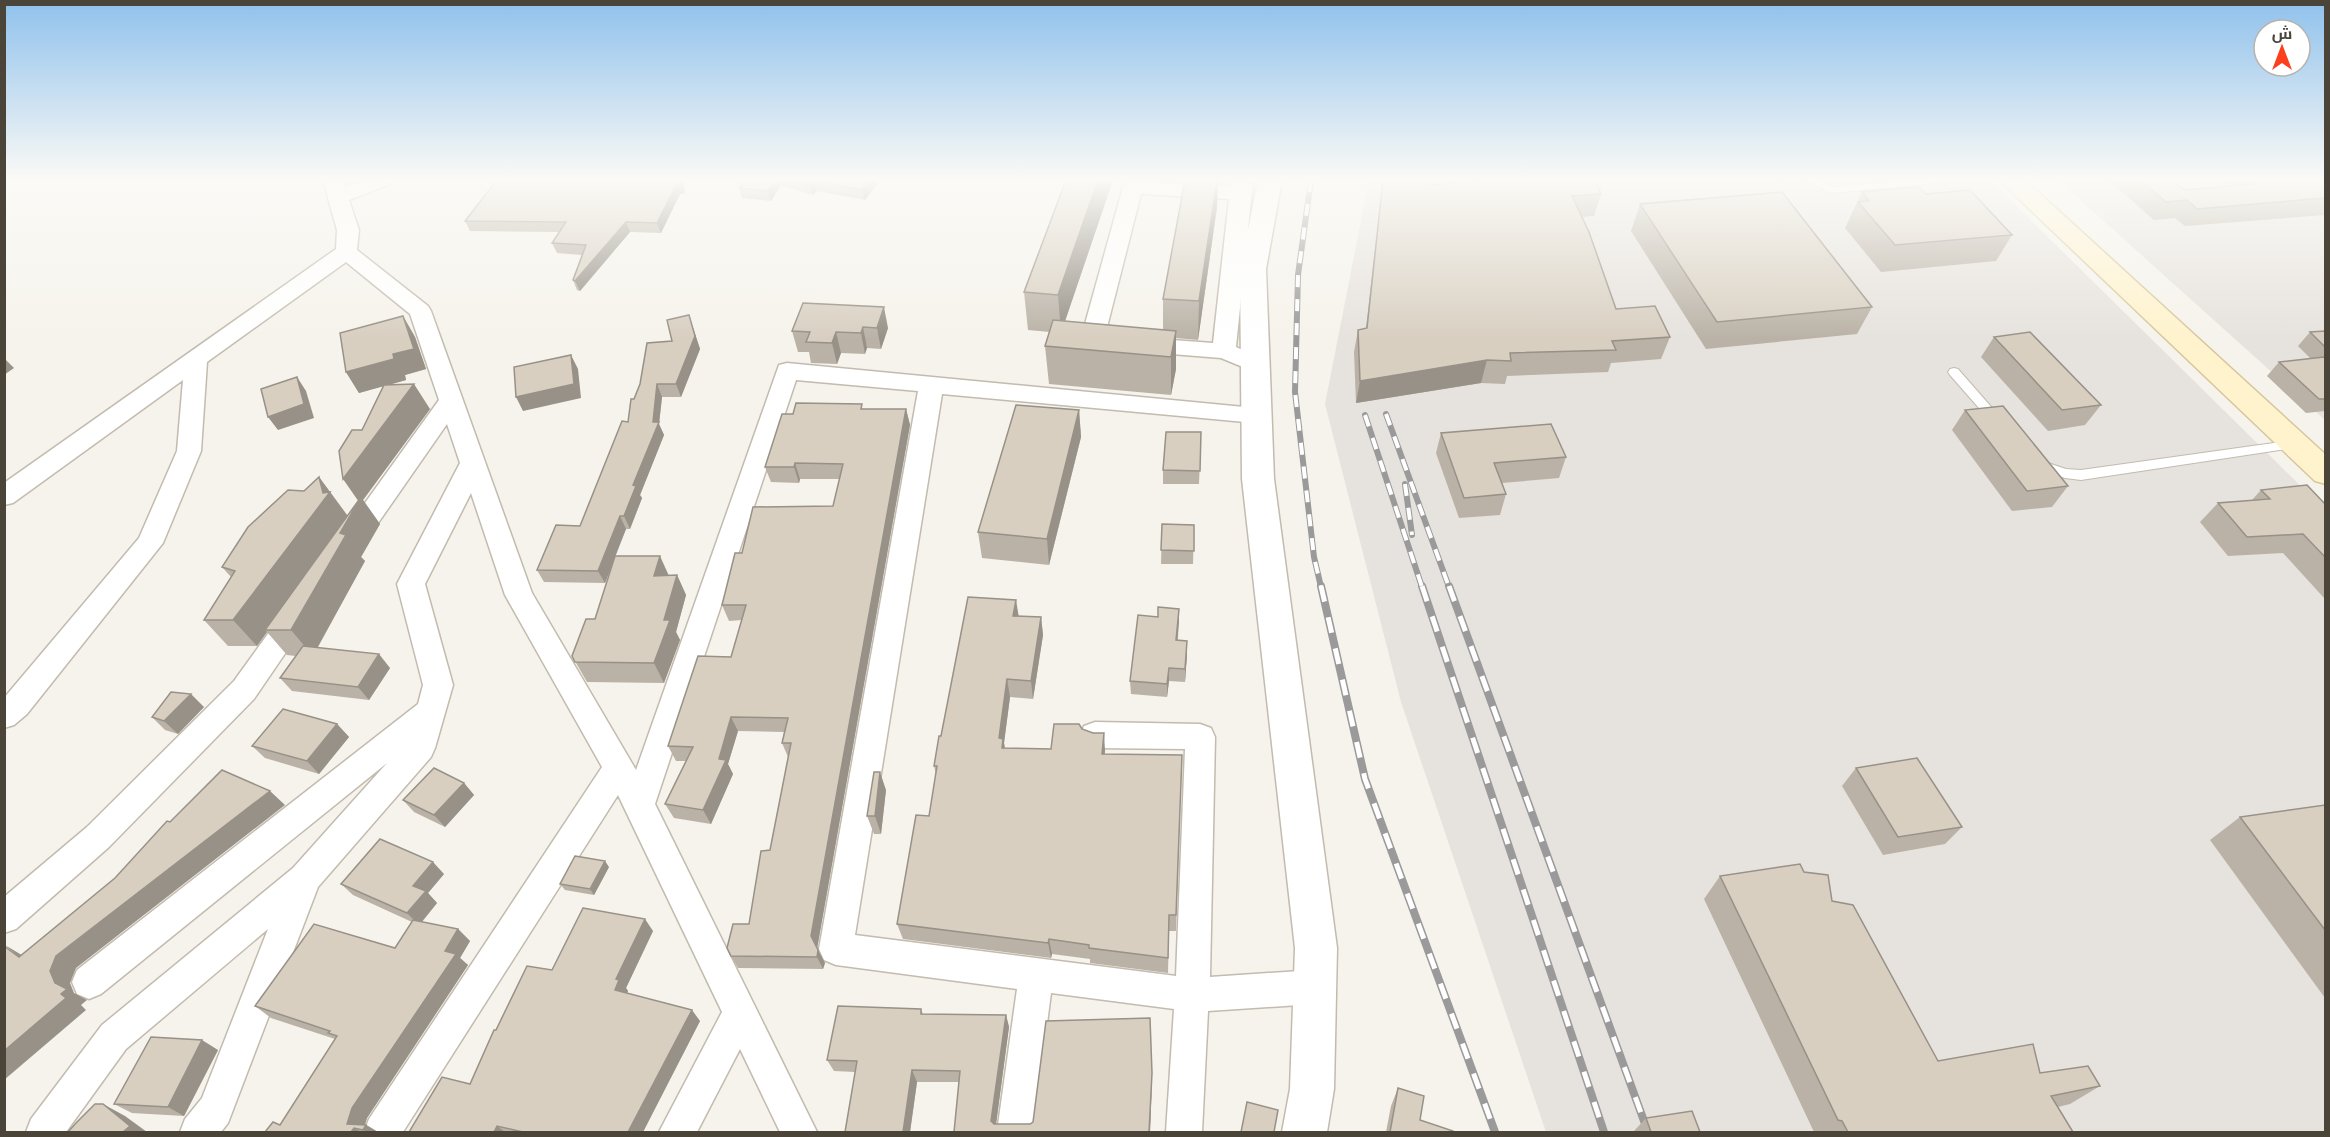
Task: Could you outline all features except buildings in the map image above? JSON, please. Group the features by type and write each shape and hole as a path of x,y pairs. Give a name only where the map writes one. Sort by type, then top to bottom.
{"main road":[{"path":"2068,233 2325,473"}],"street":[{"path":"4,496 346,252 348,233"},
{"path":"1121,233 1092,342 1239,358"},
{"path":"1252,233 1253,269 1239,358 1256,415 1258,479 1316,948 1312,1089 1305,1132"},
{"path":"346,252 420,311 519,595 639,804 799,1132"},
{"path":"4,716 17,705 150,543 189,451 196,359"},
{"path":"639,804 786,371 1256,415"},
{"path":"931,385 836,949 1192,995 1315,987"},
{"path":"334,565 451,401"},
{"path":"44,1132 114,1036 305,878 420,748 438,685 411,584 473,463"},
{"path":"4,918 98,837 244,690 313,594"},
{"path":"88,982 430,711"},
{"path":"1095,735 1200,737 1192,995 1184,1132"},
{"path":"382,1132 619,767"},
{"path":"198,1132 215,1110 305,878"},
{"path":"1015,1132 1035,975"},
{"path":"677,1132 741,1012"}],"lane":[{"path":"1954,372 2005,430"},
{"path":"2026,455 2043,466 2081,475 2295,444"}],"shaded area":[{"path":"1359,233 2044,233 2325,510 2325,1132 1546,1132 1401,702 1325,404"},
{"path":"2117,233 2325,233 2325,420"}],"railway":[{"path":"1304,233 1298,275 1295,392 1314,557 1321,587"},
{"path":"1386,414 1449,587"},
{"path":"1365,415 1422,587"},
{"path":"1405,484 1412,535"},
{"path":"1321,586 1365,779 1495,1132"},
{"path":"1422,586 1604,1132"},
{"path":"1449,586 1648,1132"}]}
